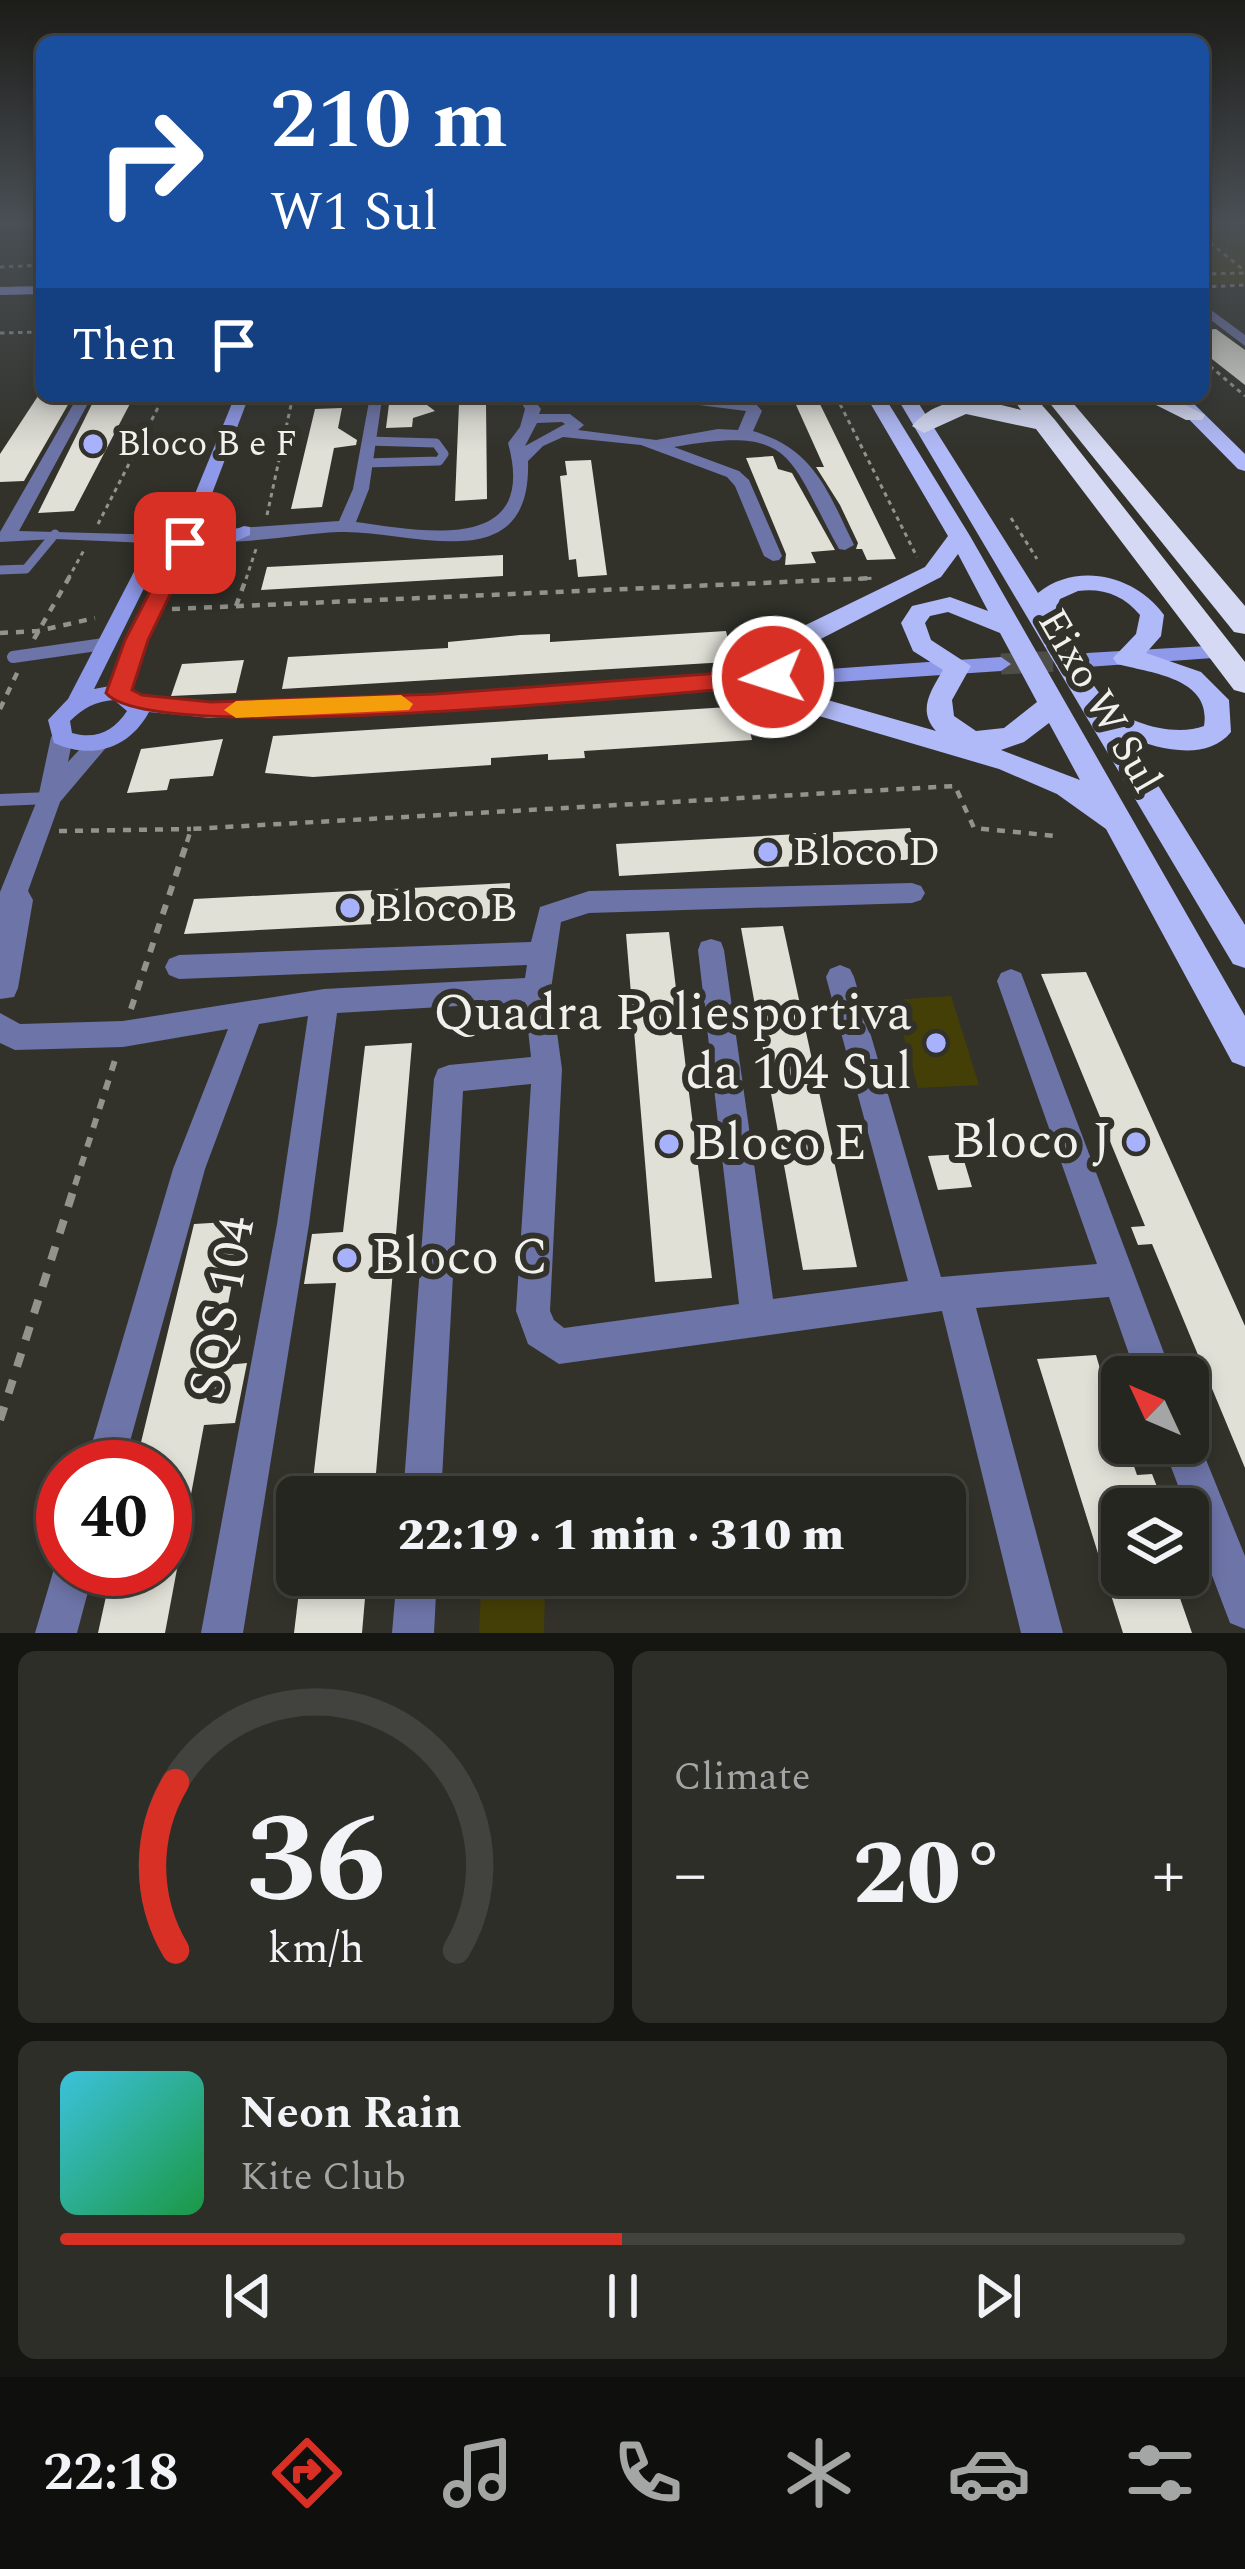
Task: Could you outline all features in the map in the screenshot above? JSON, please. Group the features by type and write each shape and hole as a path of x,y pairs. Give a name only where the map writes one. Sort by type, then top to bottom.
{"highway":[{"path":"1027,402 1245,683"},
{"path":"924,426 945,411 961,407 1005,412 1047,425"},
{"path":"1082,410 1245,625"}],"main road":[{"name":"Eixo W Sul","path":"879,402 959,536 1245,1050"},
{"name":"Eixo W Sul","path":"909,402 1043,613 1094,708 1245,954"},
{"path":"1198,405 1245,437"},
{"path":"1198,405 1245,465"},
{"path":"727,680 747,664 933,572 959,536"},
{"path":"1043,613 1049,595 1075,583 1112,586 1130,593 1152,615 1148,636 1126,658"},
{"path":"1007,627 950,604 921,611 913,623 916,641 932,655 958,666 945,683 937,711 950,730 964,738 1015,738 1030,729 1052,703"},
{"path":"1094,708 1166,740 1185,743 1217,732 1222,718 1219,704 1207,689 1172,668 1126,658"},
{"path":"727,680 1009,762 1067,786 1124,828"}],"street":[{"path":"1209,313 1245,342"},
{"path":"4,537 82,402"},
{"path":"1,991 20,901 8,902 50,798 62,737 59,720 77,702 146,566 180,538 230,402"},
{"path":"128,698 151,610 239,402"},
{"path":"346,526 361,489 374,402"},
{"path":"180,538 346,526 413,535 492,531 517,511 522,458 515,442 533,409 524,402"},
{"path":"525,402 564,426"},
{"path":"727,402 735,434"},
{"path":"734,402 754,411 735,434"},
{"path":"529,423 687,449 733,474 742,484 773,556"},
{"path":"522,458 564,426"},
{"path":"687,449 735,434 783,444 803,460 845,545"},
{"path":"4,537 55,534 214,540 254,530"},
{"path":"1087,660 1206,653"},
{"path":"50,798 99,743 126,730 211,711 436,703 1001,664"},
{"path":"77,702 128,698 211,711"},
{"path":"126,730 138,711 128,698"},
{"path":"62,737 71,743 99,743"},
{"path":"912,893 589,902 549,915 537,989 547,1069 533,1311 540,1332 559,1346 758,1317 1117,1279"},
{"path":"710,950 758,1317"},
{"path":"179,967 540,952"},
{"path":"840,977 942,1295 1042,1633"},
{"path":"1011,981 1147,1356"},
{"path":"0,1026 15,1037 123,1034 324,1001 537,989"},
{"name":"SQS 104","path":"222,1633 293,1224 324,1001"},
{"name":"SQS 104","path":"112,1440 189,1169 248,1015"},
{"path":"423,1476 449,1079 547,1069"},
{"path":"1189,1464 1245,1608"},
{"path":"56,1633 66,1596"},
{"path":"413,1633 416,1596"}],"lane":[{"path":"364,463 432,462 444,454 436,443 368,441"},
{"path":"0,570 26,568 55,534"},
{"path":"13,657 104,644"},
{"path":"1,800 50,798"}],"path":[{"path":"0,334 36,332"},
{"path":"1209,365 1245,396"},
{"path":"38,631 161,402"},
{"path":"236,606 291,402"},
{"path":"839,402 921,564"},
{"path":"1011,518 1036,559"},
{"path":"151,610 873,578"},
{"path":"0,633 38,631 121,612"},
{"path":"37,832 191,829"}],"shaded area":[{"name":"Quadra Poliesportiva da 104 Sul","path":"951,996 979,1085 918,1088 894,1000"},
{"path":"481,1596 545,1596 544,1633 479,1633"}],"building":[{"path":"1216,329 1245,350 1245,385 1209,357 1209,330"},
{"path":"36,399 70,402 24,481 0,482 0,454"},
{"name":"Bloco B e F","path":"93,402 131,402 74,511 38,513"},
{"path":"389,402 423,402 435,411 413,418 412,427 386,428"},
{"path":"486,402 487,499 455,501 459,404"},
{"path":"795,402 819,402 896,559 867,560 862,549 856,549 858,543 840,505 816,467 824,467"},
{"path":"342,408 338,428 357,440 356,445 334,448 322,507 291,509 315,409"},
{"path":"773,456 778,469 792,473 835,550 811,552 816,563 785,565 786,554 746,458"},
{"path":"591,460 607,575 578,577 576,559 569,560 560,476 567,475 565,461"},
{"path":"503,555 503,576 261,590 267,567"},
{"path":"726,631 732,655 727,662 282,689 288,657 448,648 448,642 520,635 550,634 550,642"},
{"path":"244,660 236,693 171,696 182,664"},
{"path":"744,706 752,740 584,751 585,758 548,760 548,754 491,758 491,765 313,777 265,773 273,736"},
{"path":"223,739 213,776 170,779 167,790 127,793 141,749"},
{"name":"Bloco D","path":"910,828 921,859 619,876 616,844"},
{"name":"Bloco B","path":"510,883 509,917 184,934 194,899"},
{"path":"783,926 857,1267 803,1270 741,928"},
{"name":"Bloco E","path":"669,932 712,1278 655,1282 626,934"},
{"name":"Bloco J","path":"1086,972 1245,1326 1245,1468 1209,1381 1209,1356 1198,1356 1152,1244 1138,1245 1131,1227 1145,1226 1041,974"},
{"name":"Bloco C","path":"412,1043 376,1476 313,1476 336,1283 304,1284 312,1234 343,1232 365,1046"},
{"path":"962,1154 972,1187 938,1190 928,1156"},
{"path":"244,1221 216,1366 247,1363 235,1423 204,1425 192,1489 192,1440 142,1440 194,1224"},
{"path":"1096,1355 1101,1372 1101,1464 1133,1464 1137,1475 1152,1474 1157,1488 1101,1488 1101,1563 1037,1359"},
{"path":"106,1596 172,1596 165,1633 98,1633"},
{"path":"298,1596 365,1596 362,1633 294,1633"},
{"path":"1111,1596 1179,1596 1192,1633 1123,1633"}],"tunnel":[{"path":"1001,664 1083,660"}],"slow traffic":[{"path":"236,710 401,704"}],"place":[{"name":"Bloco B e F","path":"93,444"},
{"name":"Bloco D","path":"768,852"},
{"name":"Bloco B","path":"350,908"},
{"name":"Quadra Poliesportiva da 104 Sul","path":"936,1043"},
{"name":"Bloco J","path":"1136,1142"},
{"name":"Bloco E","path":"669,1144"},
{"name":"Bloco C","path":"347,1258"}],"route":[{"path":"185,543 137,640 118,693 136,703 211,711 436,703 773,677"}]}
